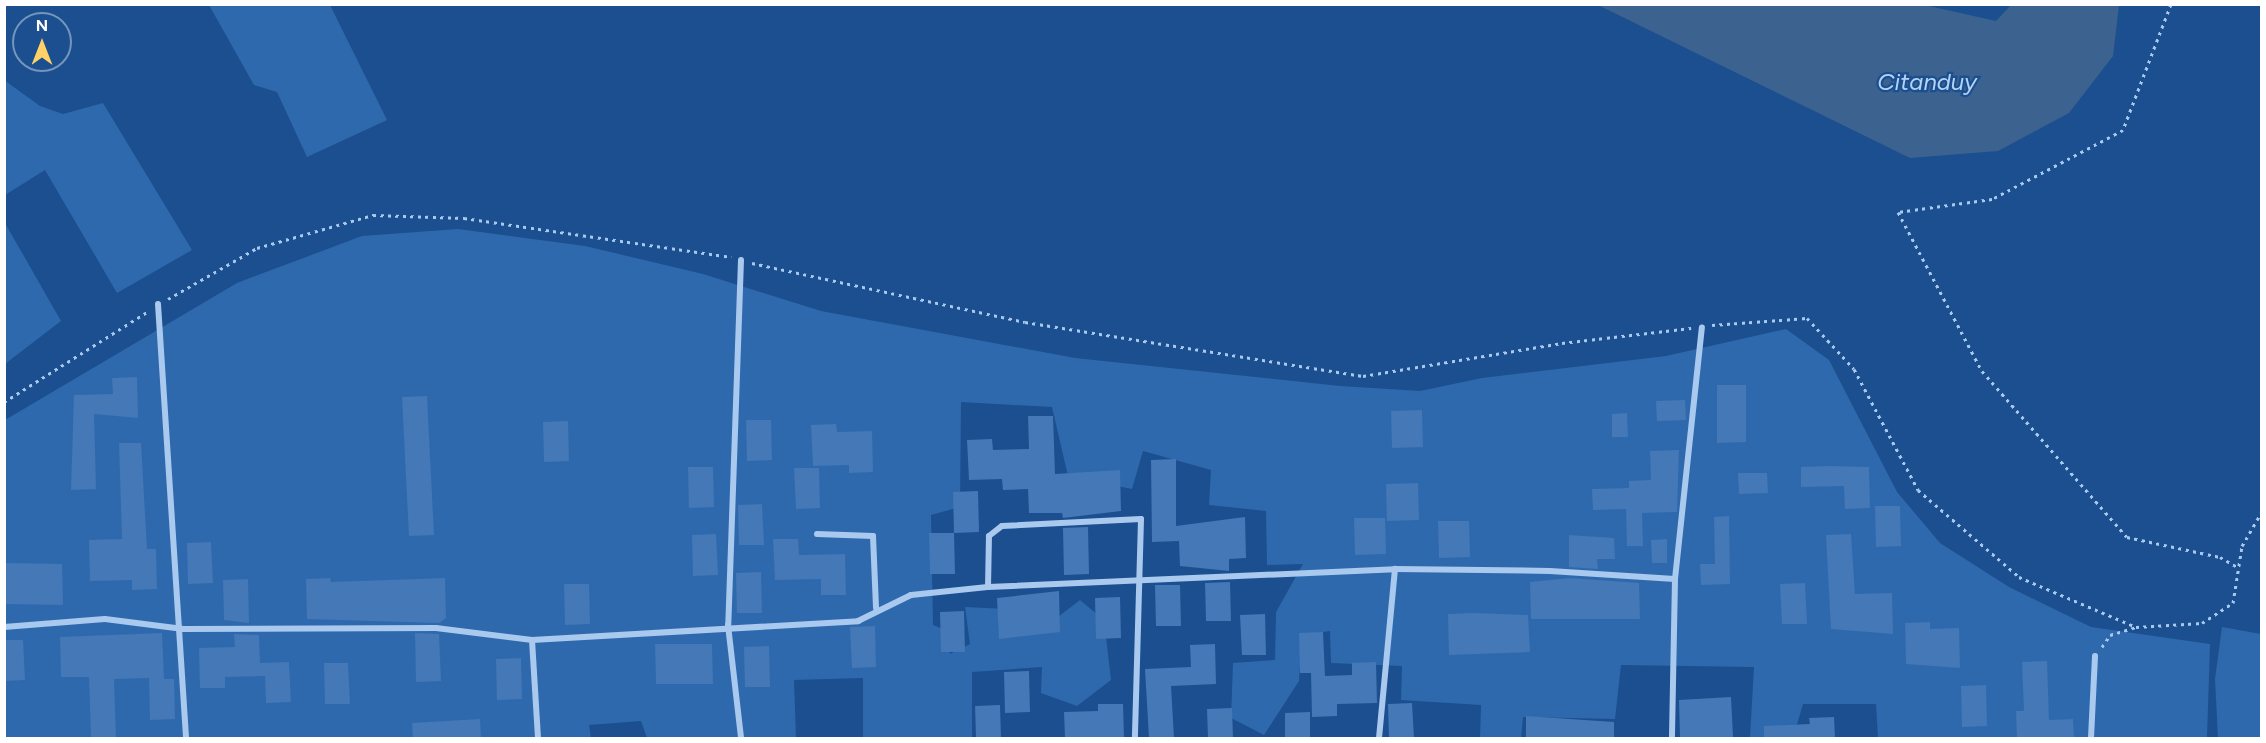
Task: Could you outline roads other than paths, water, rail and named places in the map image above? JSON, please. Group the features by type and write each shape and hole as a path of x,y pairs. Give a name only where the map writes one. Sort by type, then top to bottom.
{"street":[{"path":"741,260 728,625 741,738"},
{"path":"158,304 183,629 186,738"},
{"path":"1672,738 1675,579 1702,327"},
{"path":"988,587 989,536 1002,526 1136,517 1144,522 1137,580 1135,738"},
{"path":"817,534 873,536 876,608"},
{"path":"4,627 105,619 183,629 436,628 532,639 728,625 858,621 876,608 911,595 988,587 1395,569 1675,579"},
{"path":"1379,738 1395,569"},
{"path":"532,639 538,738"},
{"path":"2091,738 2095,656"}],"water":[{"name":"Citanduy","path":"1920,4 1996,21 2011,5 2119,5 2113,56 2069,113 1998,151 1910,158 1598,5"}]}
